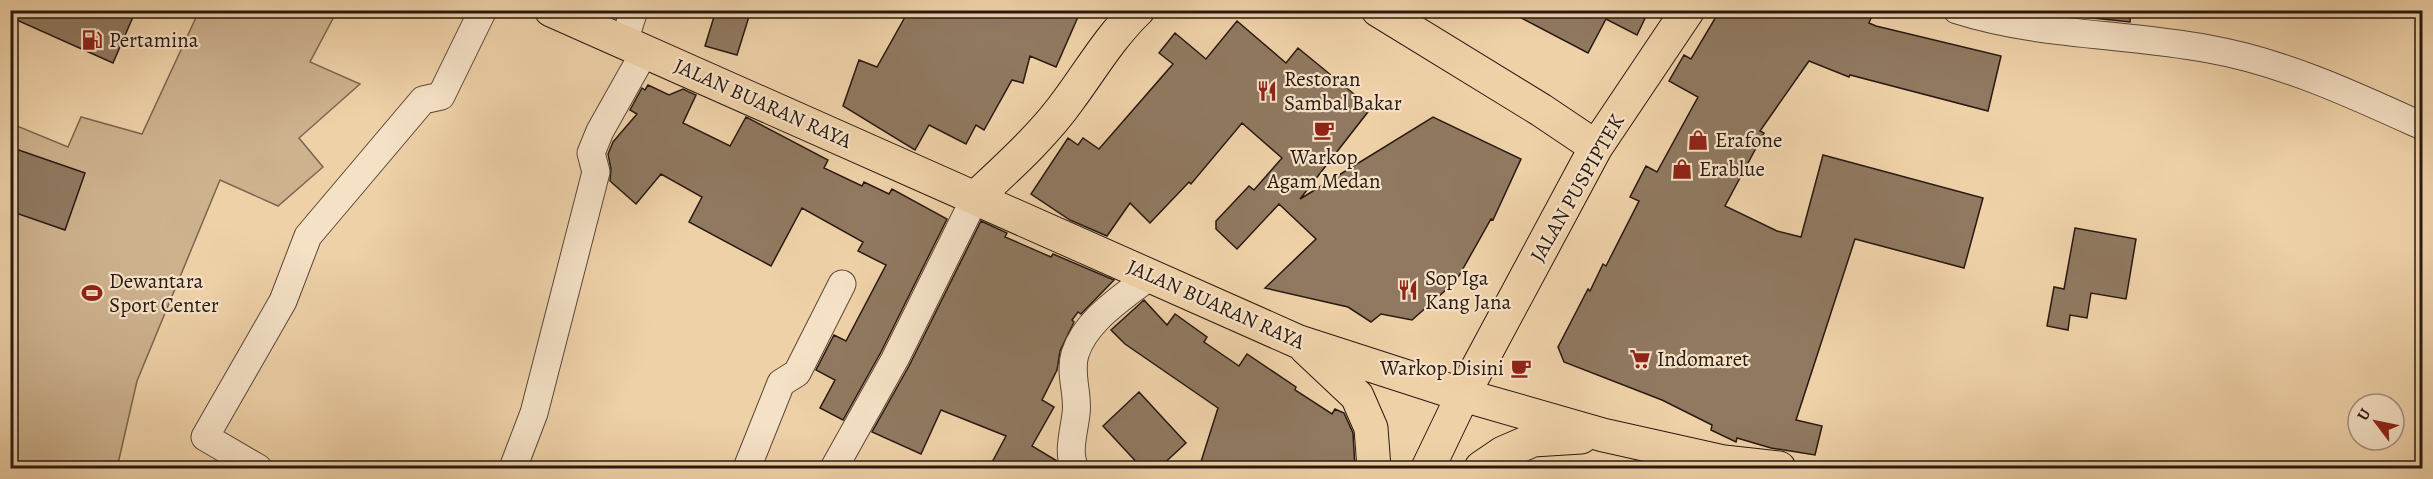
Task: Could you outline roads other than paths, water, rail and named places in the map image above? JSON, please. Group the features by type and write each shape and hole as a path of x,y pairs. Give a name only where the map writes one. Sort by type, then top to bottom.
{"main road":[{"name":"JALAN BUARAN RAYA","path":"551,10 1299,342 1463,395 1604,435"},
{"path":"975,198 1013,162 1070,100 1101,51 1138,10"},
{"path":"1378,10 1541,110 1596,147"},
{"name":"JALAN PUSPIPTEK","path":"1428,468 1463,395 1596,147 1688,10"},
{"path":"1013,162 1012,201 1024,219"},
{"path":"1299,342 1357,396 1371,428 1374,468"},
{"path":"1481,468 1503,453 1533,440 1604,435 1723,465 1779,468"}],"street":[{"path":"258,468 205,437 283,301 308,236 423,100 441,96 483,10"},
{"path":"513,468 534,413 596,172 591,153 634,46 634,10"},
{"path":"1957,10 1993,22 2165,42 2264,61 2422,126"},
{"path":"834,468 895,358 975,198"},
{"path":"1075,468 1070,460 1077,410 1073,375 1075,354 1092,323 1151,275"},
{"path":"747,468 781,383 797,373 842,284"}],"place":[{"name":"Pertamina","path":"92,40"},
{"name":"Restoran Sambal Bakar","path":"1267,91"},
{"name":"Warkop Agam Medan","path":"1324,130"},
{"name":"Erafone","path":"1698,140"},
{"name":"Erablue","path":"1682,169"},
{"name":"Sop Iga Kang Jana","path":"1408,290"},
{"name":"Dewantara Sport Center","path":"92,293"},
{"name":"Indomaret","path":"1640,359"},
{"name":"Warkop Disini","path":"1521,368"}]}
